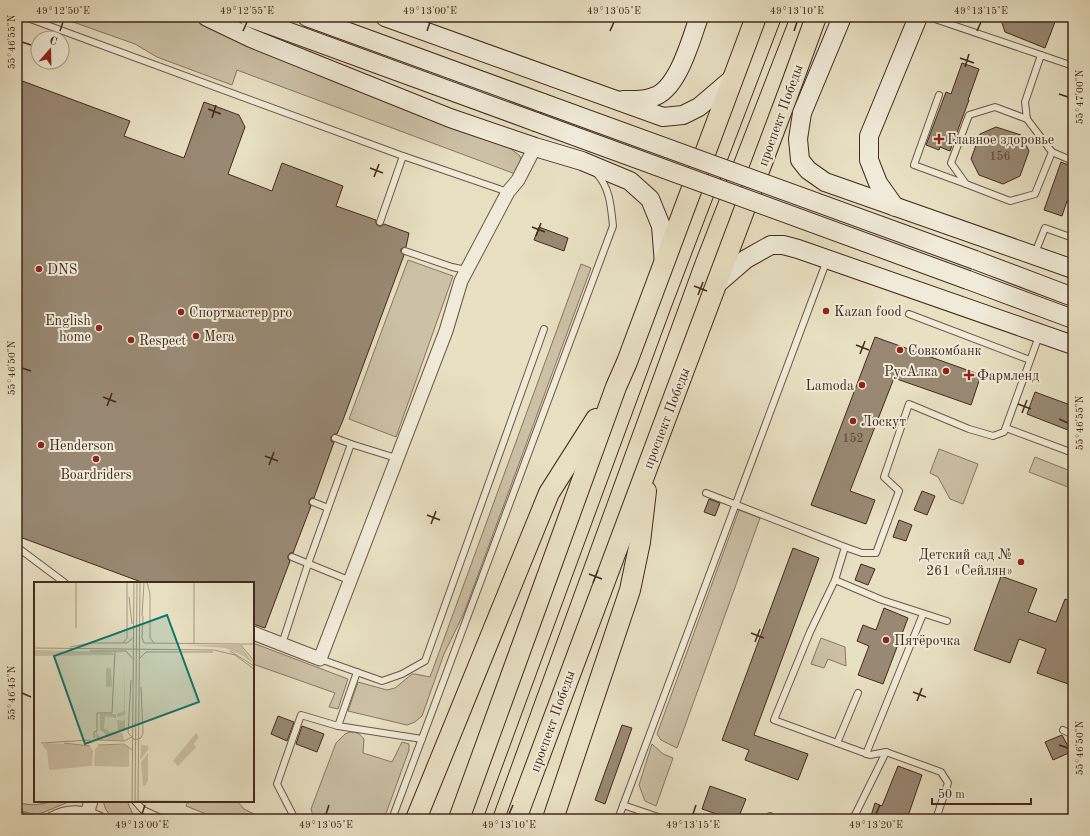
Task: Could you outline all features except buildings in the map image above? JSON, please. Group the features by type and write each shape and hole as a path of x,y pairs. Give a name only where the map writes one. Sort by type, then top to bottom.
{"main road":[{"path":"207,17 251,38 443,115 535,147 588,163 630,181 650,199 661,226 664,264"},
{"path":"248,17 1073,319"},
{"path":"307,17 1073,297"},
{"path":"385,17 663,117 683,115 699,107 733,78"},
{"path":"614,100 640,100 655,97 665,90 678,73 699,17"},
{"name":"проспект Победы","path":"516,819 790,91 816,17"},
{"path":"803,52 824,17"},
{"path":"842,17 802,113 798,139 800,160 808,170 825,182 1073,269"},
{"path":"895,206 878,183 869,160 869,136 918,17"},
{"path":"459,819 616,387 664,264 753,22"},
{"path":"716,285 746,259 771,245 783,245 1040,332 1073,345"},
{"path":"416,819 549,493 616,387"},
{"path":"553,819 630,590 640,542 645,496 661,431"}],"street":[{"path":"254,633 320,658 351,581 396,458 446,330 461,280 508,192 518,180 535,147"},
{"path":"51,819 75,812 93,816 91,802"},
{"path":"17,818 21,819"}],"lane":[{"path":"25,17 403,156 508,192"},
{"path":"929,17 1073,66"},
{"path":"1041,55 1025,102 1027,119 1052,152 1073,161"},
{"path":"939,95 914,164 1010,201 1035,194 1052,152"},
{"path":"966,184 951,163 969,115 995,107 1027,119"},
{"path":"380,222 403,156"},
{"path":"392,819 612,226 610,201 602,180 588,163"},
{"path":"1035,255 1045,228 1073,238"},
{"path":"405,251 452,267 466,270"},
{"path":"618,819 828,260"},
{"path":"909,314 1030,360"},
{"path":"320,658 382,681 402,674 425,662 544,329"},
{"path":"706,493 862,553 876,553 899,491 884,477 909,404 969,429 993,436 1004,432 1040,332"},
{"path":"1006,428 1073,453"},
{"path":"336,438 396,458"},
{"path":"282,644 308,564 351,444"},
{"path":"312,502 328,508"},
{"path":"17,547 64,582"},
{"path":"845,547 835,580 810,632 774,720 866,754 870,755 886,752 941,772 948,783 936,819"},
{"path":"292,557 351,581"},
{"path":"835,580 882,600 947,621"},
{"path":"866,754 924,614"},
{"path":"338,726 358,672"},
{"path":"837,743 858,694"},
{"path":"294,819 276,784 301,715 338,726 422,739"},
{"path":"1063,730 1073,735"},
{"path":"853,819 886,752"},
{"path":"136,802 143,810 163,819"},
{"path":"623,805 664,819"}],"shaded area":[{"path":"59,17 192,17 330,80 416,114 510,148 520,156 522,169 518,175 237,70 232,85 157,57 135,44"},
{"path":"408,260 453,276 396,437 349,419"},
{"path":"581,264 591,268 464,613 444,654 422,716 415,722 407,725 348,711 358,682 387,690 395,688 412,674 430,677"},
{"path":"939,449 978,464 963,504 950,499 938,477 930,473"},
{"path":"1035,457 1073,472 1073,489 1029,472"},
{"path":"739,510 760,518 677,748 661,740 657,734"},
{"path":"821,638 845,647 846,666 828,659 824,668 811,664"},
{"path":"254,643 348,679 338,709 329,707 335,693 254,664"},
{"path":"355,732 364,739 363,753 392,762 402,742 409,744 409,750 384,819 314,819 311,809 336,743 345,734"},
{"path":"652,744 663,754 673,758 656,806 645,801 639,785"},
{"path":"17,802 32,805 50,802 69,802 37,815 17,810"},
{"path":"103,802 127,802 135,819 114,819 106,810"},
{"path":"188,802 238,802 244,809 264,819 205,819 206,814 186,806"},
{"path":"640,814 651,817 650,819 627,819"}],"tram line":[{"path":"483,819 671,308 782,17"},
{"path":"492,819 695,262 790,17"}],"place":[{"name":"Главное здоровье","path":"939,139"},
{"name":"DNS","path":"39,269"},
{"name":"Kazan food","path":"826,311"},
{"name":"Спортмастер pro","path":"181,312"},
{"name":"English home","path":"99,328"},
{"name":"Мега","path":"196,336"},
{"name":"Respect","path":"131,340"},
{"name":"Совкомбанк","path":"900,350"},
{"name":"РусАлка","path":"946,371"},
{"name":"Фармленд","path":"969,375"},
{"name":"Lamoda","path":"862,385"},
{"name":"Лоскут","path":"853,421"},
{"name":"Henderson","path":"41,445"},
{"name":"Boardriders","path":"96,459"},
{"name":"Детский сад № 261 «Сейлян»","path":"1021,562"},
{"name":"Пятёрочка","path":"886,640"}]}
